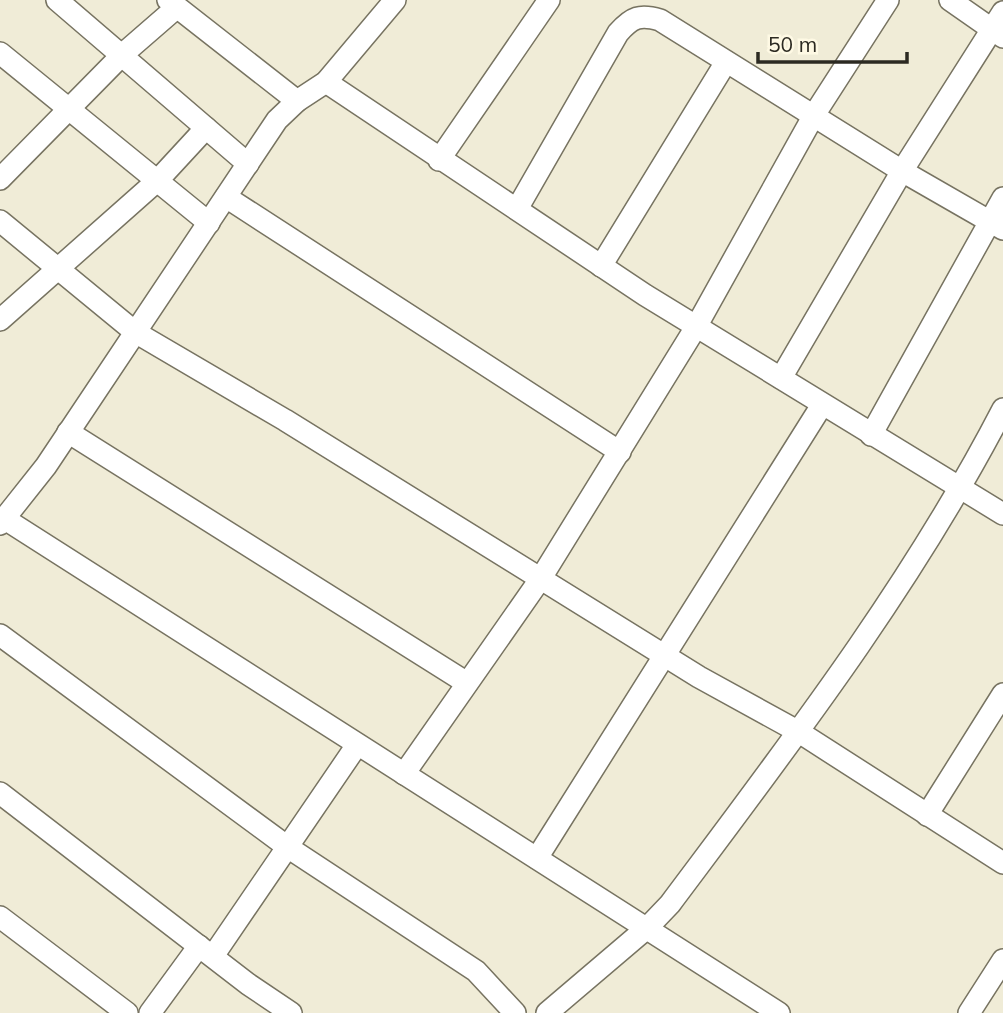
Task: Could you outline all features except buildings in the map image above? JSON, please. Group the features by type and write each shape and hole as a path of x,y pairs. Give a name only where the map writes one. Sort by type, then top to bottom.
{"street":[{"path":"57,0 248,164"},
{"path":"395,0 326,82 297,101 277,120 68,432 2,522 648,927 779,1013"},
{"path":"439,160 549,0"},
{"path":"404,774 541,578 620,452 696,327 814,115 888,0"},
{"path":"950,0 997,33"},
{"path":"0,179 172,4 297,101"},
{"path":"781,379 902,171 997,33 1003,12"},
{"path":"517,209 618,33 629,19 643,15 660,20 902,171 996,225"},
{"path":"0,53 209,223"},
{"path":"601,266 726,62"},
{"path":"326,82 439,160 696,327 1003,514"},
{"path":"0,320 158,180 206,128"},
{"path":"226,197 620,452"},
{"path":"871,435 996,225 1003,198"},
{"path":"0,221 135,332 285,420 666,656 799,732 1003,863"},
{"path":"537,858 822,405"},
{"path":"547,1013 648,927 670,904 799,732 962,489 1003,409"},
{"path":"68,432 467,683"},
{"path":"0,635 289,848 476,971 515,1013"},
{"path":"927,815 1003,694"},
{"path":"150,1013 206,951 289,848 357,745"},
{"path":"0,793 291,1013"},
{"path":"0,917 127,1013"},
{"path":"969,1013 1003,960"}]}
